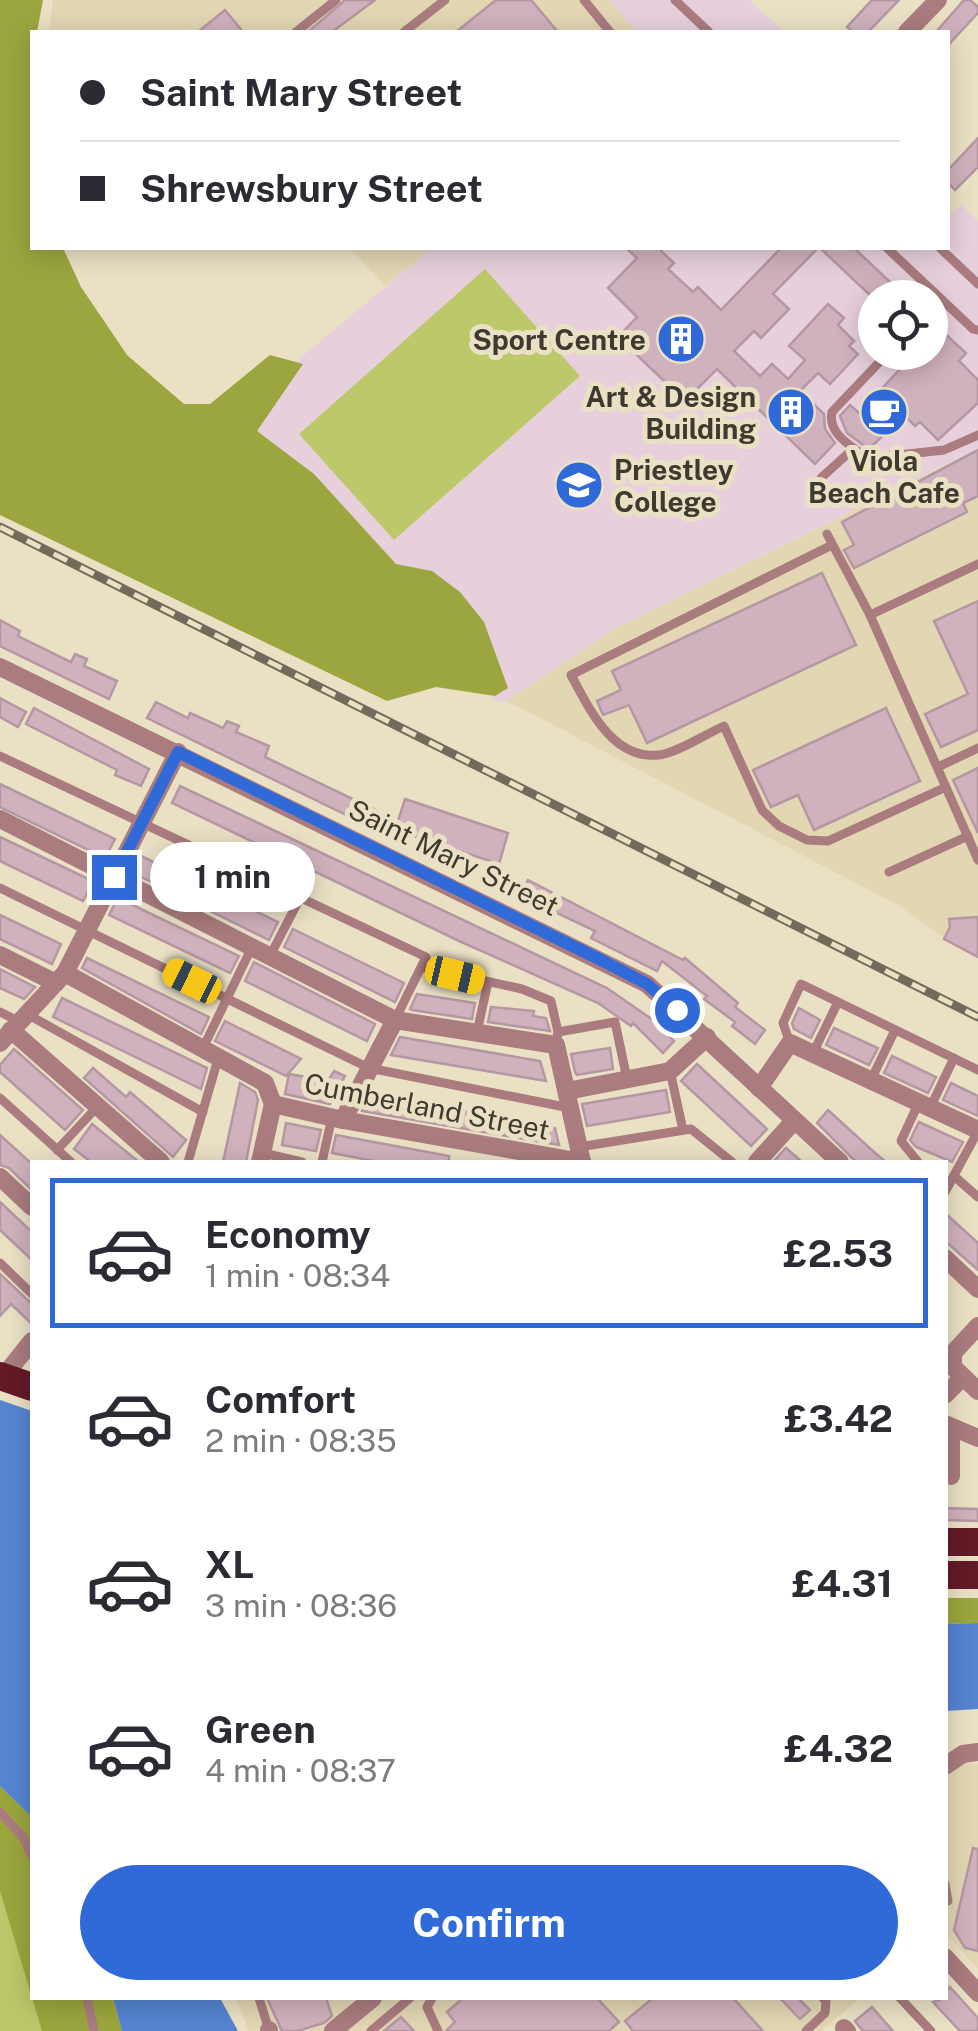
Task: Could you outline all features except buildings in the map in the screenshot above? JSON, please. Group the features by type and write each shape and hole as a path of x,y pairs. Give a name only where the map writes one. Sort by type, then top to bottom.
{"highway":[{"path":"2,1377 30,1386"},
{"path":"948,1542 978,1542"},
{"path":"948,1575 978,1575"}],"street":[{"path":"909,30 938,0"},
{"name":"Saint Mary Street","path":"0,668 647,984 838,1160"},
{"path":"159,1160 15,1027 60,978 178,752"},
{"path":"0,819 395,1020 557,1039 581,1157"},
{"name":"Cumberland Street","path":"0,955 60,978 265,1082 273,1104 338,1119 581,1157"},
{"path":"338,1119 395,1020"},
{"path":"568,1100 627,1080 670,1071 707,1037"},
{"path":"759,1088 790,1043 978,1130"},
{"path":"261,1158 273,1104"},
{"path":"760,1160 794,1121"},
{"path":"0,1177 30,1205"},
{"path":"948,1261 978,1289"},
{"path":"978,1326 953,1352 953,1367 978,1391"},
{"path":"2,1377 30,1344"},
{"path":"948,1392 962,1378"},
{"path":"951,1476 948,1426 978,1438"},
{"path":"948,1764 956,1757 978,1752"},
{"path":"948,1965 978,1992"},
{"path":"333,2031 371,2000"}],"lane":[{"path":"298,30 336,0"},
{"path":"407,30 445,0"},
{"path":"584,0 608,30"},
{"path":"675,0 707,30"},
{"path":"889,250 978,330"},
{"path":"942,250 978,284"},
{"path":"873,370 830,416 835,431 854,448 871,458 944,450 978,435"},
{"path":"822,478 854,448"},
{"path":"827,534 870,616 978,860"},
{"path":"832,546 570,674 600,728 632,751 660,756 724,726 762,810 779,826 807,840 828,841 946,786"},
{"path":"870,616 978,564"},
{"path":"938,768 978,748"},
{"path":"0,756 426,957 395,1020"},
{"path":"889,872 968,836"},
{"path":"0,888 369,1068 568,1100"},
{"path":"270,956 300,898"},
{"path":"189,1160 203,1112 210,1055 227,998 252,947"},
{"path":"422,967 522,989 552,1000 557,1039 615,1022 627,1080"},
{"path":"477,1032 488,982"},
{"path":"790,1043 783,1022 801,984 978,1070"},
{"path":"813,1053 838,1002"},
{"path":"0,1012 15,1027 203,1112"},
{"path":"870,1080 895,1030"},
{"path":"916,1160 901,1140 954,1058"},
{"path":"670,1071 683,1130"},
{"path":"0,1098 70,1160"},
{"path":"57,1150 98,1107"},
{"path":"323,1160 338,1119"},
{"path":"581,1157 691,1129 730,1160"},
{"path":"948,1187 978,1130"},
{"path":"954,1176 978,1197"},
{"path":"0,1263 30,1292"},
{"path":"0,1812 23,1836 30,1852"},
{"path":"87,2000 94,2031"},
{"path":"259,2000 269,2030"},
{"path":"372,2031 408,2000"},
{"path":"431,2000 427,2007 438,2031"},
{"path":"806,2031 825,2014 825,2000"},
{"path":"908,2000 930,2031"}],"shaded area":[{"path":"53,0 609,0 634,30 49,30"},
{"path":"609,0 750,0 782,30 634,30"},
{"name":"Priestley College","path":"962,205 978,221 978,449 617,627 507,701 495,701 203,439 430,250 950,250 950,212"},
{"path":"352,250 430,250 385,286"},
{"path":"978,449 978,955 946,939 898,905 507,701 617,627"},
{"path":"961,1763 978,1764 978,1969 948,1936 948,1775"},
{"path":"237,2000 858,2000 821,2031 249,2031"}],"green space":[{"path":"0,0 43,0 37,30 30,30 30,250 64,250 81,287 127,355 184,404 210,404 270,355 303,364 257,431 314,474 396,564 432,571 460,592 484,622 508,688 495,696 436,687 387,701 0,515"},
{"path":"485,269 580,376 394,540 299,434"},
{"path":"948,1598 978,1598 978,1623 948,1624"},
{"path":"0,1784 30,1815 30,2000 114,2000 122,2031 0,2031"},
{"path":"0,1786 30,1815 30,1991 0,1891"},
{"path":"33,2000 114,2000 122,2031 42,2031"}],"water":[{"path":"0,1400 30,1410 30,1815 0,1786"},
{"path":"978,1623 978,1709 948,1711 948,1624"},
{"path":"114,2000 221,2000 238,2031 122,2031"}],"railway":[{"path":"0,527 978,1017"}],"place":[{"name":"Sport Centre","path":"681,339"},
{"name":"Art & Design Building","path":"791,412"},
{"name":"Viola Beach Cafe","path":"884,412"},
{"name":"Priestley College","path":"579,485"}],"route":[{"path":"114,877 178,752 603,961 647,984 677,1010"}]}
